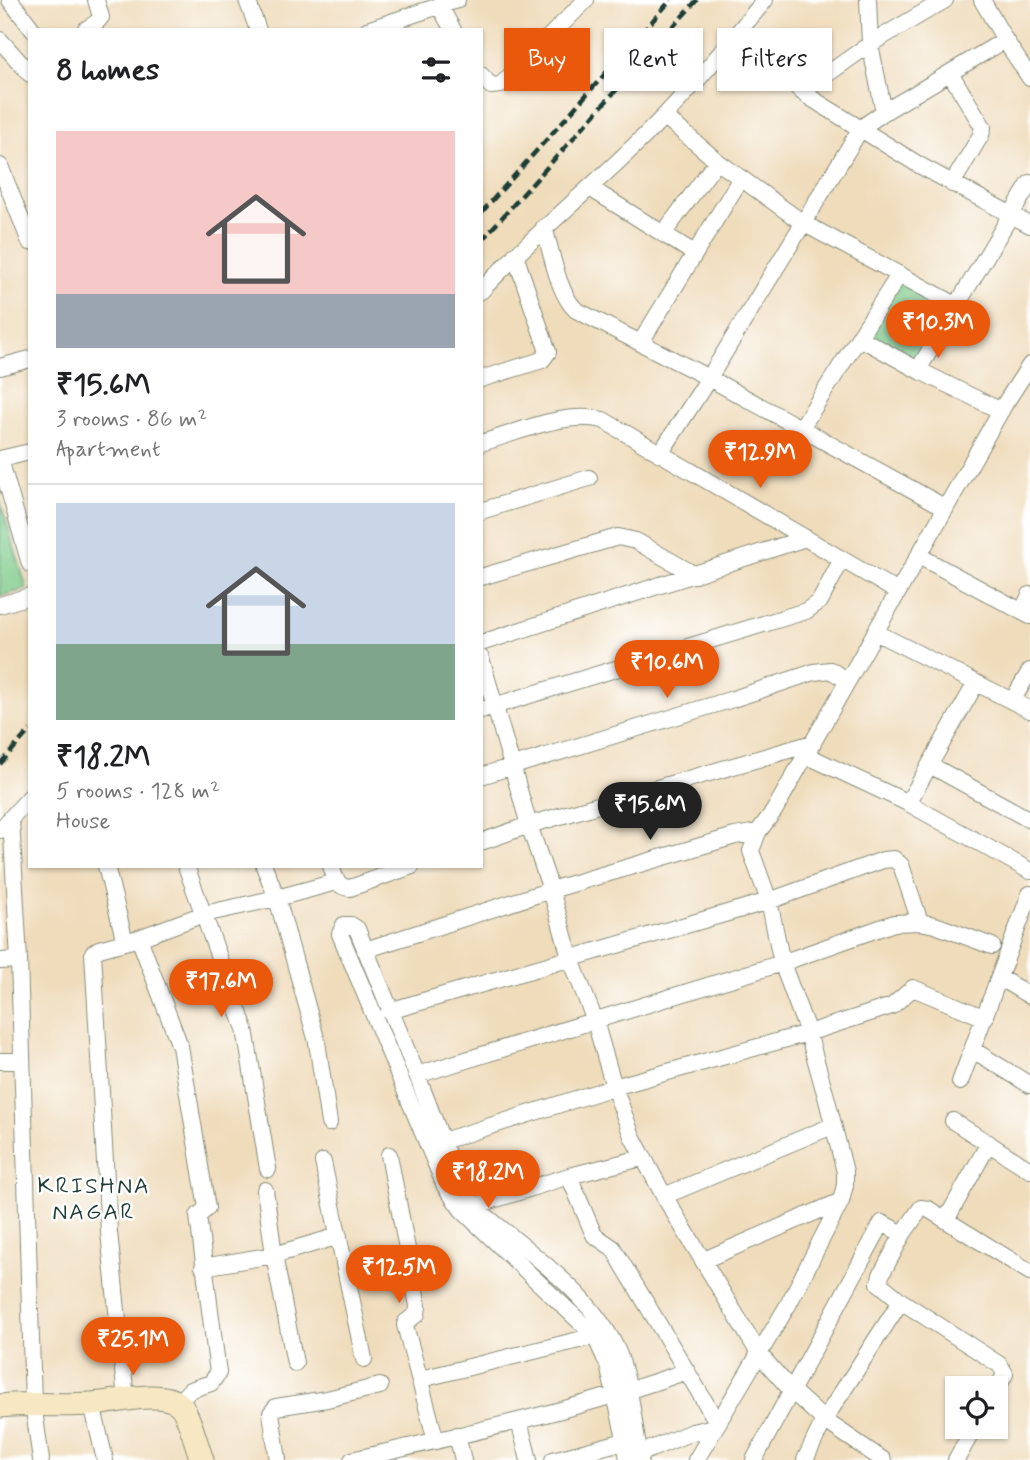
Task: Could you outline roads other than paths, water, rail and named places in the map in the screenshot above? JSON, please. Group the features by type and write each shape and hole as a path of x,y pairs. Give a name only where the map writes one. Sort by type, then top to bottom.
{"street":[{"path":"10,0 31,28"},
{"path":"88,28 101,17 96,0"},
{"path":"247,0 257,28"},
{"path":"372,28 433,4 457,0"},
{"path":"483,77 491,86 501,85 586,0"},
{"path":"742,28 765,0"},
{"path":"868,0 870,44 884,112"},
{"path":"945,0 870,44 802,92 952,184 1030,225"},
{"path":"982,0 1030,78"},
{"path":"433,4 451,28"},
{"path":"0,40 28,72"},
{"path":"660,454 861,128 1005,40"},
{"path":"483,289 544,227 590,188 664,116 717,56"},
{"path":"950,73 983,127 952,184"},
{"path":"664,116 716,161 803,223 956,305"},
{"path":"663,234 716,161"},
{"path":"0,166 28,237"},
{"path":"641,342 741,178"},
{"path":"918,370 1030,183"},
{"path":"590,188 694,253"},
{"path":"544,227 569,303 576,310 709,378 946,508"},
{"path":"483,378 542,360 548,352 515,255"},
{"path":"801,428 899,275"},
{"path":"860,338 1001,411"},
{"path":"0,367 28,360"},
{"path":"696,1460 760,1354 841,1201 845,1185 845,1172 808,1033 782,963 769,901 751,851 758,832 774,811 1001,411 1027,375"},
{"path":"483,442 570,417 587,416 603,420 898,592"},
{"path":"28,452 0,459 28,557"},
{"path":"483,510 589,478"},
{"path":"483,576 618,537 636,541 695,575"},
{"path":"483,642 806,538"},
{"path":"919,556 1026,614 1030,595"},
{"path":"488,708 806,611 820,601 841,561"},
{"path":"0,605 28,597"},
{"path":"876,632 1030,710"},
{"path":"483,775 814,672 830,670 847,680"},
{"path":"1012,701 1030,671"},
{"path":"483,672 488,708 513,766 570,957 595,1021 614,1087 642,1158 760,1354 791,1390 824,1420 883,1460"},
{"path":"908,803 976,683"},
{"path":"483,841 529,825 809,749 1030,871"},
{"path":"930,765 1030,820"},
{"path":"28,799 6,824 8,892 19,960 33,1403 41,1460"},
{"path":"365,950 551,890 735,836 758,832"},
{"path":"389,1011 769,901 890,859 901,865 920,922"},
{"path":"107,868 132,940 180,1046 207,1204 206,1210 198,1214 218,1373 215,1380 190,1390 178,1403"},
{"path":"187,868 244,1029 268,1168"},
{"path":"265,868 277,898 317,1042 329,1123"},
{"path":"126,1399 110,1232 92,956 95,950 132,940 204,914 277,898 333,874 350,888 406,868"},
{"path":"960,1082 1000,978 1025,926 1030,894"},
{"path":"417,1075 782,963 894,923 920,922 992,946"},
{"path":"601,1332 462,1210 451,1197 428,1148 340,934 341,928 349,925 357,929 456,1177 474,1206 575,1292 601,1332 618,1352 625,1441 635,1458"},
{"path":"0,961 19,960"},
{"path":"1000,978 1030,996"},
{"path":"443,1142 614,1087 808,1033 891,1006 913,988 985,1018"},
{"path":"973,1050 1030,1086"},
{"path":"0,1061 22,1061"},
{"path":"953,1121 1030,1170"},
{"path":"664,1196 832,1126"},
{"path":"946,1220 989,1143"},
{"path":"388,1155 418,1306 417,1314 405,1325 436,1441"},
{"path":"474,1206 642,1158"},
{"path":"323,1162 364,1359"},
{"path":"569,1177 594,1235 613,1248 716,1424"},
{"path":"265,1190 274,1255 295,1363"},
{"path":"704,1260 841,1201"},
{"path":"1004,1376 1000,1365 901,1301 879,1283 881,1275 903,1234 921,1208 928,1209 1030,1272"},
{"path":"754,1460 882,1223 903,1234"},
{"path":"204,1267 274,1255 339,1236"},
{"path":"805,1460 824,1420 901,1301"},
{"path":"421,1379 601,1332"},
{"path":"352,1460 622,1394 687,1371"},
{"path":"278,1460 271,1413 276,1406 327,1399 380,1386"},
{"path":"622,1394 635,1458"},
{"path":"0,1406 33,1403 92,1404 159,1397 178,1403 184,1411 202,1460"},
{"path":"92,1404 105,1460"},
{"path":"519,1421 529,1460"},
{"path":"635,1458 716,1424"},
{"path":"457,1435 463,1460"},
{"path":"956,1460 968,1439"},
{"path":"554,1460 625,1441"}],"railway":[{"path":"483,211 671,0"},
{"path":"483,239 697,0"},
{"path":"0,764 28,732"}],"district":[{"name":"KRISHNA NAGAR","path":"94,1200"}]}
